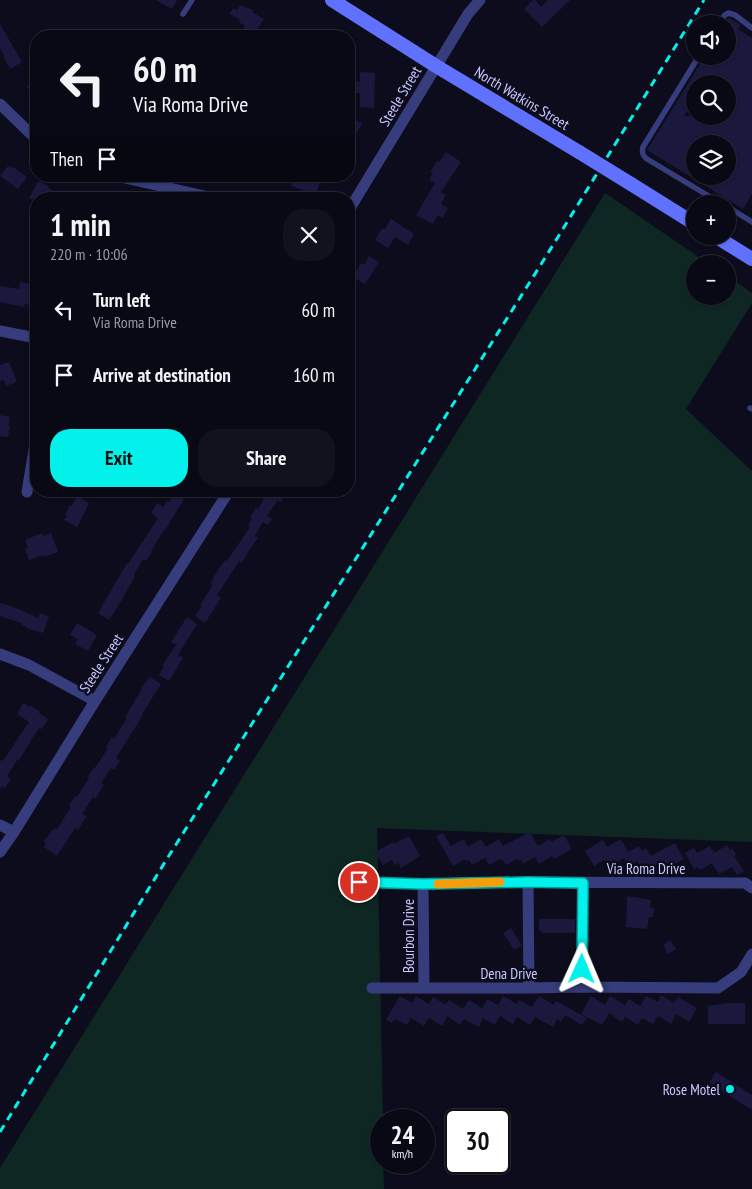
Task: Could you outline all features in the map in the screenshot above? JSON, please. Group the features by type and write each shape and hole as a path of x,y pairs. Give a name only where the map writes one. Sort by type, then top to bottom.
{"main road":[{"name":"North Watkins Street","path":"332,0 436,66 686,218"},
{"path":"729,245 752,259"}],"street":[{"name":"Steele Street","path":"355,200 468,14 480,0"},
{"path":"0,104 30,134"},
{"path":"143,182 187,192"},
{"path":"0,332 30,337"},
{"path":"26,492 30,470"},
{"name":"Steele Street","path":"0,852 225,497"},
{"path":"0,654 29,665 95,701"},
{"path":"0,825 14,832"},
{"name":"Via Roma Drive","path":"359,882 423,884 528,882 745,884 752,888"},
{"path":"528,882 529,988"},
{"path":"582,986 583,883"},
{"name":"Bourbon Drive","path":"423,884 424,988"},
{"name":"Dena Drive","path":"372,988 582,986 718,988 741,972 752,954"}],"lane":[{"path":"183,14 192,0"},
{"path":"736,15 752,28"},
{"path":"693,65 642,151 643,156 647,159 707,195"},
{"path":"736,212 752,222"}],"green space":[{"path":"605,193 696,255 686,255 686,305 736,305 736,282 752,293 752,303 686,409 752,471 752,842 377,828 383,1109 370,1109 370,1174 383,1174 384,1189 0,1189 0,1168"}],"building":[{"path":"156,0 177,0 172,9"},
{"path":"533,0 541,7 548,0 570,0 542,27 524,9"},
{"path":"240,5 253,10 252,12 264,19 257,30 242,30 245,26 239,22 240,20 230,14 233,8 237,10"},
{"path":"736,22 741,25 738,29 752,38 752,194 743,209 736,205 736,195 720,195 704,185 736,185 736,135 686,135 686,174 647,150 686,87 686,113 684,116 686,116 686,125 736,125 736,75 693,75 699,65 736,65"},
{"path":"0,24 22,62 10,69 0,48"},
{"path":"360,72 375,73 374,108 360,107 360,93 355,93 355,82 360,82"},
{"path":"355,120 362,124 355,136"},
{"path":"446,152 461,162 441,192 446,195 441,204 448,208 443,218 438,215 433,224 416,215 435,183 429,180 433,173 430,172"},
{"path":"8,166 13,167 27,177 18,189 0,176"},
{"path":"38,182 40,182 56,192 32,192"},
{"path":"292,182 320,182 317,192 308,192 291,186"},
{"path":"391,219 414,234 408,245 395,237 388,248 375,240"},
{"path":"369,256 379,262 365,284 355,278 355,274 361,263 364,265"},
{"path":"20,282 30,284 30,305 24,304 24,307 0,302 0,286 19,289"},
{"path":"9,362 17,382 6,386 4,380 0,381 0,365"},
{"path":"0,415 10,417 8,437 0,436"},
{"path":"76,497 89,503 77,527 64,520 70,505 72,506"},
{"path":"172,497 185,497 146,561 143,559 109,620 98,613 127,563 158,518 151,513 157,503 163,507 167,501 169,502"},
{"path":"265,497 284,497 281,502 278,500 267,516 272,519 268,525 263,522 255,536 258,538 242,563 239,561 217,595 221,598 205,623 195,616 202,606 200,605 213,585 210,584 213,578 250,527 248,525 252,519 250,518 256,508 258,509"},
{"path":"42,533 43,536 51,533 58,552 29,560 25,549 28,548 25,541"},
{"path":"0,603 38,618 40,613 49,617 43,633 26,628 22,623 0,616"},
{"path":"187,617 197,624 178,655 183,658 169,681 159,675 164,667 162,666 176,645 171,642"},
{"path":"77,623 97,635 88,651 75,644 78,639 70,635"},
{"path":"150,677 161,684 116,758 120,761 114,770 111,768 101,783 104,785 95,799 93,797 82,814 87,816 78,830 75,828 57,856 44,847 46,843 44,841 52,830 57,829 71,807 69,806 75,796 77,797 94,767 108,748 106,747 112,737 114,739 127,718 125,717 141,688"},
{"path":"23,703 40,711 39,713 48,719 42,729 39,728 7,776 11,779 5,788 2,786 0,789 0,760 3,761 29,722 17,714"},
{"path":"530,832 538,846 550,839 551,842 564,835 572,849 554,859 552,856 539,864 535,857 523,864 521,860 517,859 506,865 500,859 489,865 485,858 472,865 469,860 466,861 465,859 453,866 436,836 443,833 451,846 464,839 468,847 481,839 486,847 499,839 503,846"},
{"path":"409,836 420,856 401,868 398,863 395,865 392,860 383,865 375,852"},
{"path":"621,839 628,852 639,846 642,851 646,848 651,856 675,843 684,859 666,869 658,864 643,871 637,861 628,866 624,858 611,866 608,861 604,860 594,866 585,851 603,840 607,847"},
{"path":"727,845 737,855 734,856 744,871 737,875 732,867 719,874 712,863 700,870 698,867 694,869 685,853 694,848 697,853 710,846 714,853"},
{"path":"627,896 651,900 650,907 654,908 653,917 649,917 647,929 626,927"},
{"path":"539,919 575,919 575,933 543,933 539,930"},
{"path":"511,928 521,944 521,946 514,950 503,933"},
{"path":"670,940 676,949 668,954 663,945"},
{"path":"661,995 674,1003 678,997 697,1008 689,1022 676,1014 671,1024 658,1016 653,1024 642,1018 638,1025 625,1017 622,1022 609,1013 602,1025 581,1014 591,996 605,1005 610,996 625,1005 629,999 640,1006 646,996 658,1002"},
{"path":"400,996 412,1003 416,996 429,1004 433,997 446,1005 449,1000 463,1009 469,1000 482,1008 487,999 498,1005 503,996 517,1004 519,1000 532,1007 539,996 554,1005 556,1001 587,1018 582,1025 565,1015 561,1022 557,1019 553,1027 535,1017 530,1025 517,1017 513,1024 500,1016 495,1025 483,1018 479,1027 464,1019 460,1025 447,1016 442,1026 429,1018 424,1026 411,1018 407,1025 395,1019 392,1023 386,1020"},
{"path":"745,1003 745,1024 708,1024 708,1006"},
{"name":"Rose Motel","path":"716,1072 752,1095 752,1110 709,1083"}],"railway":[{"path":"0,1132 165,862 545,258 704,0"}],"slow traffic":[{"path":"438,884 500,882"}],"place":[{"name":"Rose Motel","path":"730,1089"}],"route":[{"path":"359,882 423,884 583,883 582,969"}]}
